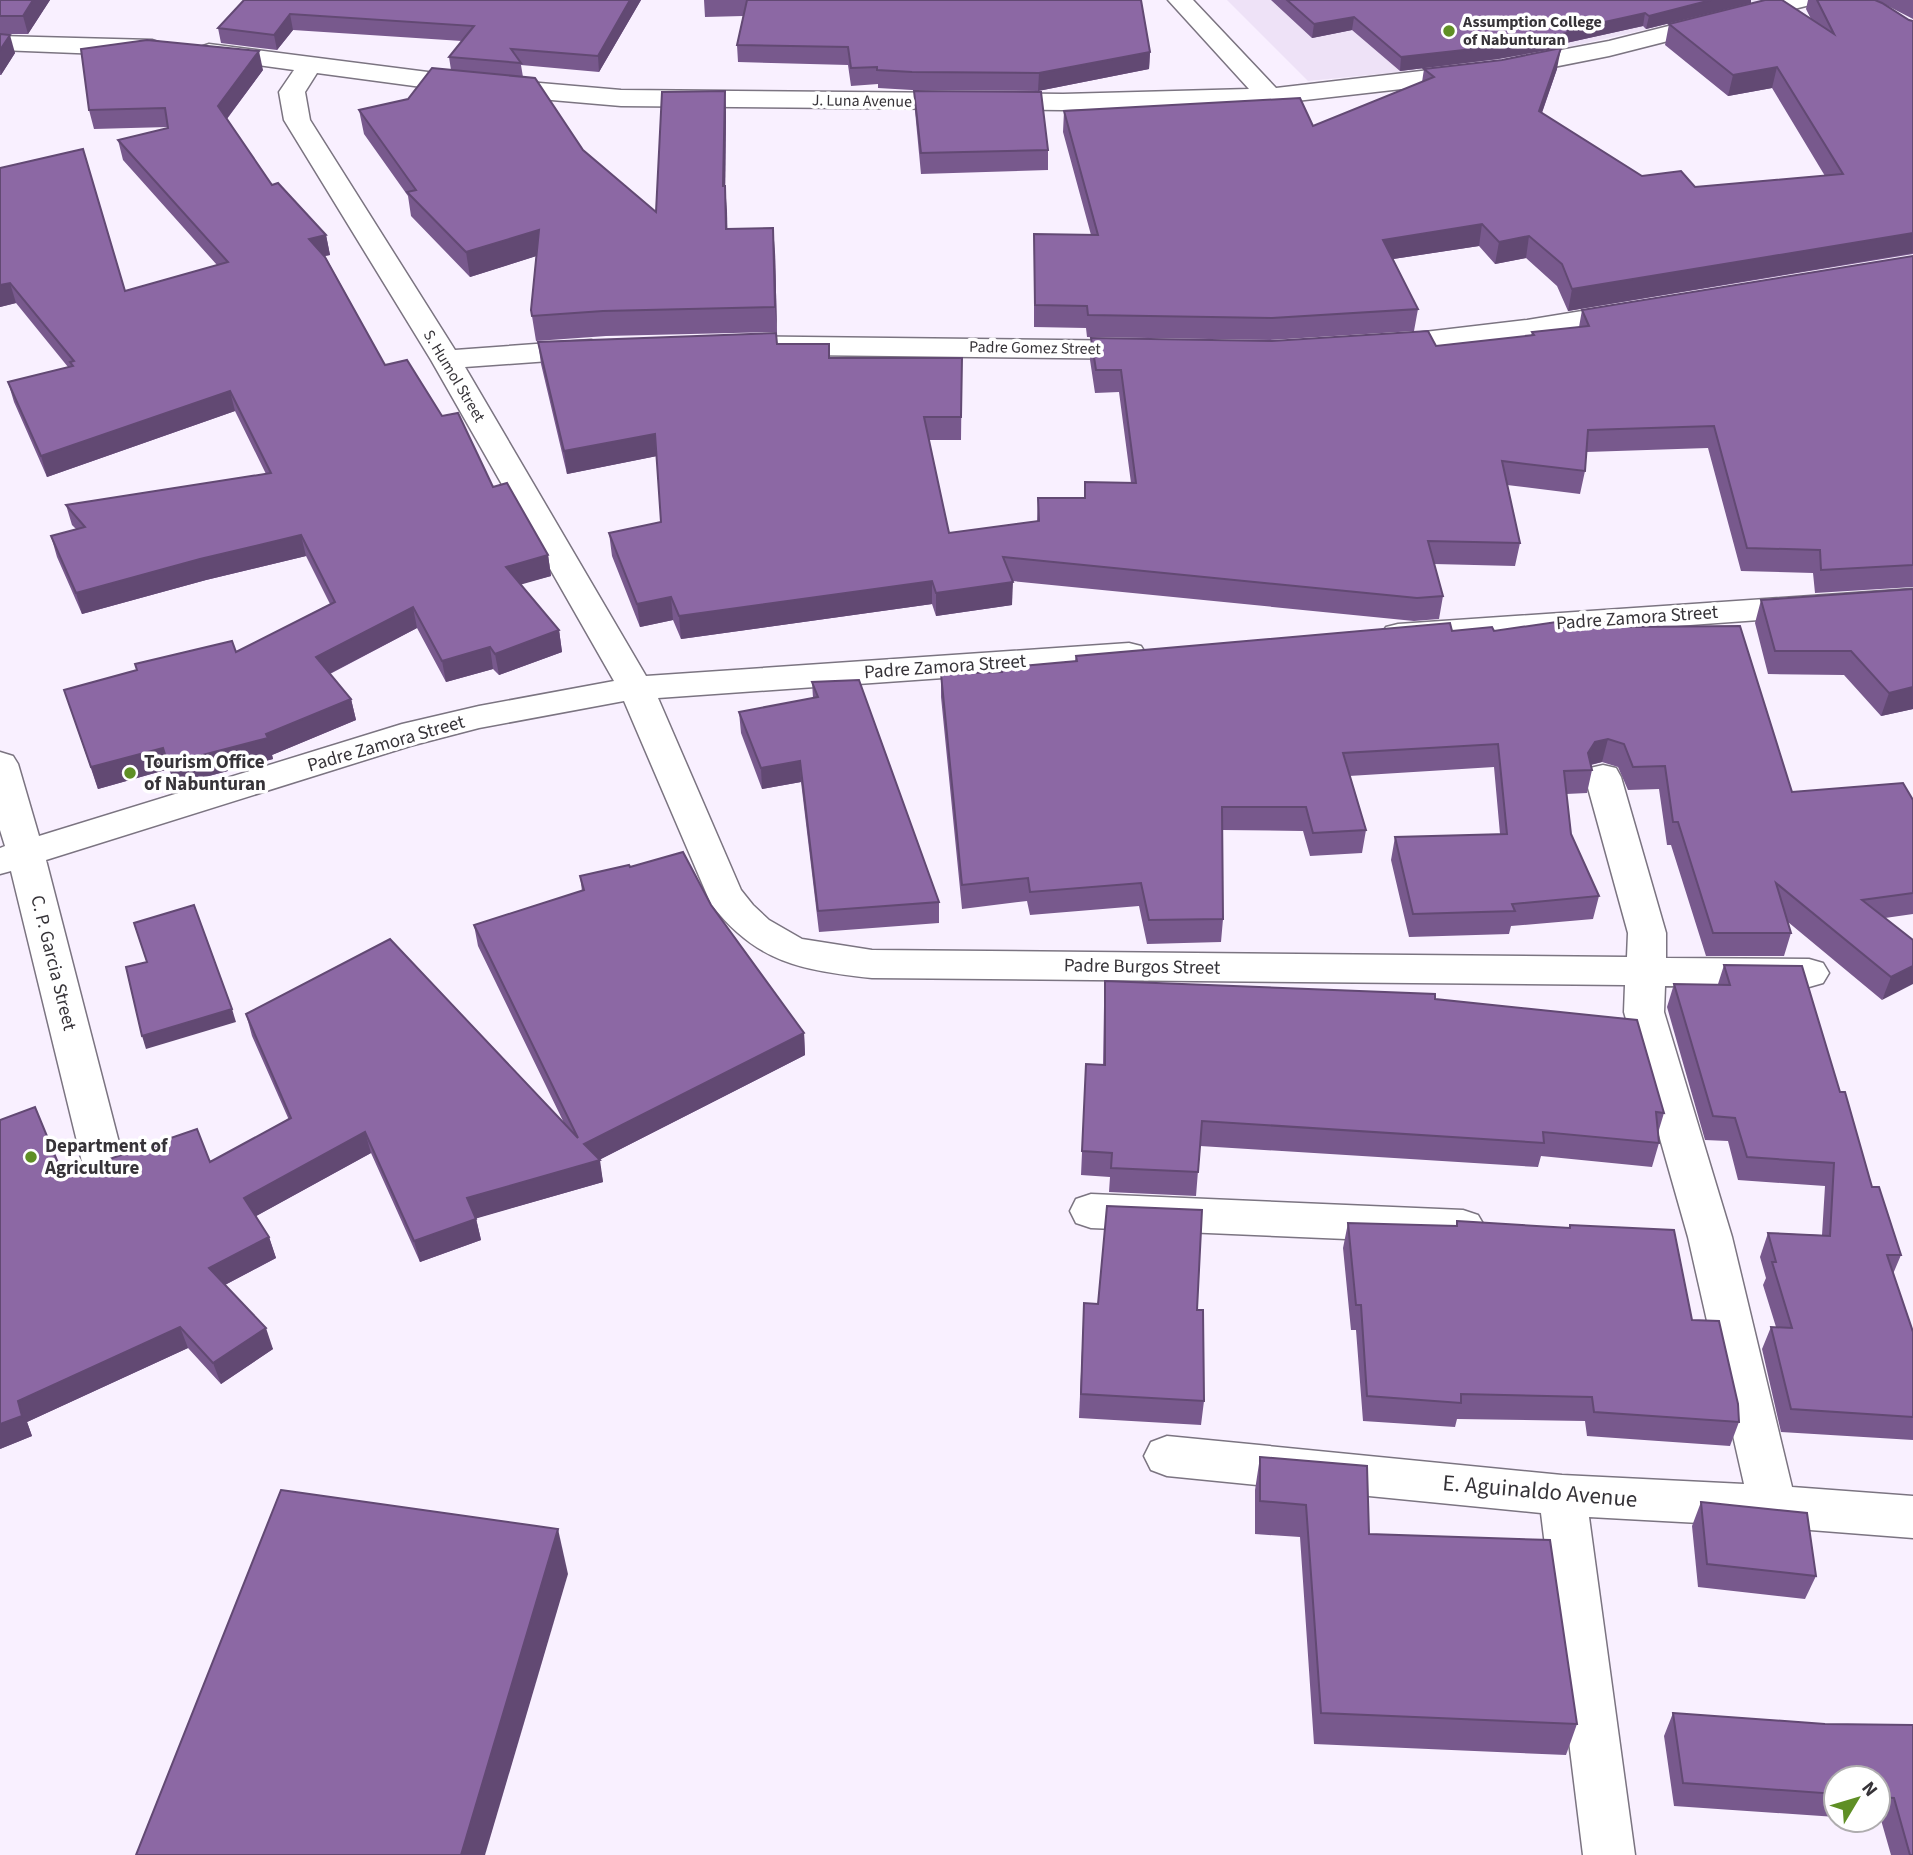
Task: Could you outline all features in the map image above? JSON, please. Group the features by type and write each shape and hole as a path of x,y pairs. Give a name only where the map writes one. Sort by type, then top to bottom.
{"street":[{"path":"1180,0 1270,96"},
{"name":"J. Luna Avenue","path":"0,43 177,49 459,84 621,98 1063,102 1270,96 1498,70 1609,48 1801,0"},
{"name":"S. Humol Street","path":"310,65 292,92 297,120 446,360 636,688"},
{"path":"1358,347 1527,329 1665,306"},
{"name":"Padre Gomez Street","path":"698,345 763,343 1174,350"},
{"path":"446,360 620,348"},
{"name":"Padre Zamora Street","path":"1372,637 1913,599"},
{"name":"Padre Zamora Street","path":"13,857 402,736 479,717 636,688 1163,651"},
{"name":"Padre Burgos Street","path":"636,688 724,895 737,913 773,943 814,958 873,964 1809,972"},
{"name":"C. P. Garcia Street","path":"0,764 13,857 103,1162"},
{"path":"1604,777 1647,933 1644,1012 1689,1236 1773,1506"},
{"path":"1091,1212 1503,1228"},
{"name":"E. Aguinaldo Avenue","path":"1167,1456 1562,1495 1773,1506 1913,1517"},
{"path":"1562,1495 1609,1855"}],"shaded area":[{"name":"Assumption College of Nabunturan","path":"1227,0 1779,0 1501,62 1308,81"}],"building":[{"path":"0,0 33,0 23,16 0,16"},
{"path":"244,0 630,0 598,56 511,49 521,63 449,57 474,26 290,14 274,35 218,28"},
{"path":"747,0 1141,0 1150,52 1039,73 912,72 877,70 877,67 851,68 848,47 737,45"},
{"path":"1287,0 1711,0 1649,16 1645,13 1568,30 1567,33 1500,46 1401,57 1354,17 1314,24"},
{"path":"1765,0 1782,0 1834,34 1817,0 1875,0 1913,21 1913,233 1572,289 1562,264 1529,236 1499,242 1482,224 1383,240 1418,309 1272,318 1088,315 1087,306 1035,305 1034,234 1098,235 1064,111 1300,98 1313,126 1434,77 1424,69 1502,60 1561,48 1539,111 1642,176 1681,171 1695,187 1843,174 1777,67 1733,75 1669,24"},
{"path":"0,34 10,35 0,50"},
{"path":"147,40 259,51 218,106 272,185 278,183 326,235 309,239 325,257 385,365 407,360 442,416 458,413 493,487 507,483 548,555 506,567 559,630 495,654 490,647 442,661 413,607 316,657 351,699 266,734 268,738 168,764 163,748 91,767 64,690 137,670 135,664 232,641 236,652 335,602 301,535 76,593 51,536 85,527 66,505 271,473 230,391 41,456 8,382 73,366 70,362 74,361 10,283 0,285 0,168 83,149 125,291 228,262 118,140 168,128 165,108 89,110 81,49"},
{"path":"432,68 535,78 583,150 656,212 662,92 725,91 723,186 726,229 773,228 775,307 603,311 532,316 539,230 466,252 407,192 416,190 359,110 408,99"},
{"path":"914,91 1041,92 1048,150 921,153"},
{"path":"1913,256 1913,565 1821,570 1820,550 1747,548 1714,426 1588,430 1585,471 1502,461 1520,543 1428,541 1443,596 1417,598 1003,557 1013,582 936,593 932,581 679,616 671,597 637,604 609,533 661,522 655,434 564,451 538,342 776,333 777,344 829,344 829,358 962,358 961,417 924,417 949,533 1039,521 1038,498 1085,498 1085,482 1136,483 1121,370 1096,370 1091,338 1272,341 1428,331 1436,346 1589,326 1582,310"},
{"path":"1913,589 1913,687 1889,693 1851,651 1775,651 1761,600"},
{"path":"1563,621 1565,624 1626,621 1628,627 1740,626 1792,792 1903,783 1913,800 1913,893 1862,900 1913,940 1913,966 1891,977 1776,883 1791,933 1713,933 1678,822 1673,822 1665,766 1633,767 1624,744 1608,739 1595,742 1588,753 1592,770 1564,771 1571,834 1599,896 1512,904 1515,911 1413,914 1395,837 1507,834 1498,744 1343,753 1366,830 1313,833 1306,807 1222,807 1223,919 1149,920 1141,883 1030,892 1028,878 962,885 941,674 1002,672 1001,668 1077,661 1076,656 1450,623 1452,631 1492,627 1494,631"},
{"path":"859,680 939,902 818,911 800,761 761,768 739,712 818,697 812,682"},
{"path":"683,852 711,905 804,1033 584,1144 600,1160 467,1198 476,1219 414,1241 365,1132 244,1198 269,1237 209,1268 266,1328 213,1363 180,1327 18,1401 22,1416 0,1424 0,1120 35,1107 63,1175 197,1129 210,1162 291,1118 246,1014 390,939 578,1138 474,925 584,890 580,876 629,865 630,867"},
{"path":"194,905 232,1009 142,1036 126,967 147,962 134,923"},
{"path":"1724,965 1802,966 1840,1092 1845,1092 1872,1187 1879,1187 1901,1255 1887,1255 1913,1332 1913,1417 1791,1409 1771,1327 1792,1328 1772,1262 1776,1262 1768,1233 1830,1236 1834,1163 1747,1157 1735,1118 1713,1116 1674,984 1730,985"},
{"path":"1105,981 1435,994 1435,999 1637,1020 1664,1113 1656,1112 1659,1143 1543,1132 1544,1143 1202,1121 1198,1172 1111,1168 1112,1153 1082,1151 1086,1064 1105,1065"},
{"path":"1107,1206 1202,1210 1197,1310 1203,1310 1204,1401 1081,1394 1084,1303 1098,1304"},
{"path":"1457,1221 1570,1228 1570,1225 1674,1230 1692,1320 1719,1321 1738,1404 1739,1422 1594,1412 1592,1397 1461,1394 1461,1403 1367,1396 1361,1305 1356,1305 1348,1223 1457,1226"},
{"path":"1260,1457 1367,1466 1369,1534 1550,1540 1577,1724 1321,1713 1306,1505 1260,1501"},
{"path":"281,1490 558,1529 461,1855 136,1855"},
{"path":"1701,1502 1807,1513 1816,1576 1707,1564"},
{"path":"1673,1713 1825,1724 1913,1725 1913,1855 1910,1855 1892,1798 1892,1764 1822,1764 1822,1793 1683,1783"}],"place":[{"name":"Assumption College of Nabunturan","path":"1449,31"},
{"name":"Tourism Office of Nabunturan","path":"130,773"},
{"name":"Department of Agriculture","path":"31,1157"}]}
